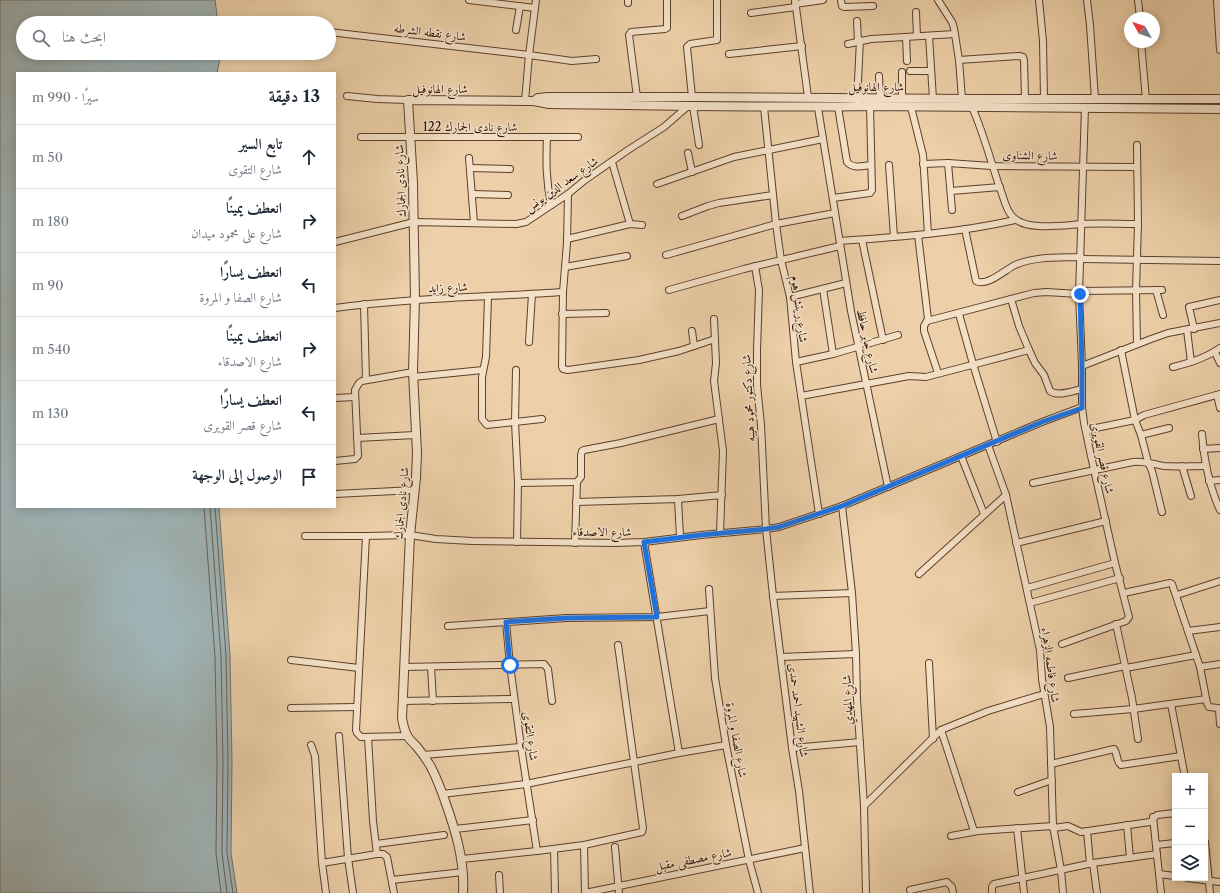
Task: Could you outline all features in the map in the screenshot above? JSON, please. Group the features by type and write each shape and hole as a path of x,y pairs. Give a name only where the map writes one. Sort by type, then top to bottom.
{"street":[{"path":"469,0 535,8"},
{"path":"529,101 529,55 536,0"},
{"path":"637,97 629,35 631,32 667,28 667,0"},
{"path":"692,97 687,47 690,44 716,40 717,0"},
{"path":"751,13 795,3 823,0"},
{"path":"841,0 842,6 844,7 873,6"},
{"path":"938,0 952,22 955,34 962,99"},
{"path":"1039,0 1043,41 1044,99"},
{"path":"1087,0 1095,99"},
{"path":"1138,0 1139,12"},
{"path":"1217,0 1219,11 1220,50"},
{"path":"795,3 808,97"},
{"path":"516,30 520,6"},
{"path":"916,12 917,36"},
{"path":"857,21 859,40 857,102"},
{"name":"شارع نقطه الشرطه","path":"336,33 572,61 596,59"},
{"path":"848,44 859,40 955,34"},
{"path":"929,36 933,99"},
{"path":"906,37 907,61"},
{"path":"730,54 802,46"},
{"path":"1142,48 1146,100"},
{"path":"959,60 1023,57 1024,99"},
{"path":"910,72 931,71"},
{"path":"902,72 902,98"},
{"path":"879,76 880,98"},
{"name":"شارع الهانوفيل","path":"347,96 408,100 529,101 544,104 818,108 838,107 880,98 1220,100"},
{"name":"شارع الهانوفيل","path":"529,101 542,97 808,97 857,102 870,106 1220,109"},
{"name":"شارع نادى الجمارك","path":"408,100 414,222 415,300 413,374 417,453 410,534 402,718 403,727 407,736 423,755 431,768 455,829 462,859 463,893"},
{"path":"690,106 699,145"},
{"name":"شارع سعد الدين يونس","path":"336,242 414,222 521,223 530,219 568,194 585,180 664,127 690,106"},
{"path":"833,198 871,192 872,190 870,106"},
{"name":"شارع ريتش هوم","path":"764,107 776,224 781,260 790,298 796,362 818,514"},
{"path":"838,107 847,162 849,165 853,166 871,165"},
{"path":"911,107 923,155 928,234"},
{"path":"972,107 982,130 992,166 1008,210 1015,220"},
{"name":"شارع قصر القويرى","path":"1062,644 1126,621 1129,617 1094,471 1082,408 1080,292 1085,107"},
{"name":"شارع جابر حافظ","path":"818,108 846,283 888,487"},
{"name":"شارع نادى الجمارك 122","path":"361,137 578,137"},
{"path":"547,137 546,171 551,205"},
{"path":"657,184 734,157 823,139"},
{"path":"1137,145 1137,344"},
{"path":"688,153 692,172"},
{"path":"469,158 474,223"},
{"path":"612,162 630,224"},
{"path":"948,163 952,210"},
{"name":"شارع الشناوى","path":"923,164 948,163 992,166 1137,167"},
{"path":"888,165 894,237"},
{"path":"470,168 510,169"},
{"path":"951,191 1000,187"},
{"path":"472,194 508,195"},
{"path":"568,194 567,239 562,314 563,369 568,370 639,360 715,340"},
{"path":"682,216 719,203 773,195"},
{"path":"666,255 776,224 835,213"},
{"path":"670,290 755,266 840,244 862,240 928,234 1015,220 1034,226 1044,227 1082,224 1138,224"},
{"path":"567,239 630,224 642,225"},
{"path":"965,229 972,265 976,281 978,282 992,279 1015,266 1036,260 1081,258 1220,261"},
{"path":"918,235 928,319 924,326 924,330 938,374"},
{"path":"862,240 883,340"},
{"path":"565,267 627,256"},
{"name":"شارع دكتور محمود هيبه","path":"755,266 759,290 757,385 761,425 766,529"},
{"path":"790,298 846,283"},
{"path":"823,289 833,354"},
{"path":"927,322 1034,293 1046,292 1159,290 1162,316"},
{"name":"شارع زايد","path":"336,308 415,300 563,292"},
{"path":"529,342 532,294"},
{"path":"488,297 486,357 482,378 482,419 487,425 542,419"},
{"path":"1011,299 1029,350 1035,363 1044,375 1048,388 1052,393 1058,394 1082,389"},
{"path":"1194,329 1189,307 1220,302"},
{"path":"364,304 366,380"},
{"path":"562,314 606,312"},
{"path":"959,314 972,364 997,442"},
{"path":"714,319 716,363 714,381 723,451 720,533"},
{"path":"1082,366 1168,333 1220,323"},
{"path":"1187,330 1191,362"},
{"path":"692,332 694,346"},
{"path":"796,362 833,354 898,336"},
{"path":"801,396 909,376 926,377 1029,350"},
{"path":"1121,350 1135,420 1152,471 1162,512"},
{"path":"1174,367 1191,362 1217,350 1220,363"},
{"path":"336,461 357,458 358,456 355,390 359,383 366,380 413,374 483,370"},
{"path":"516,370 515,422 518,483 517,542"},
{"path":"1086,430 1135,420 1144,415 1218,395 1220,408"},
{"path":"336,398 355,397"},
{"name":"شارع الاصدقاء","path":"305,536 410,534 436,539 616,543 644,542 779,527 842,506 988,446 1042,422 1082,408"},
{"path":"576,543 577,482 581,477 581,453 584,450 621,443 719,419"},
{"path":"1141,435 1169,428"},
{"path":"1202,434 1203,449 1209,481 1220,510"},
{"path":"357,438 415,435"},
{"name":"شارع فاطمه الزهراء","path":"988,446 1006,495 1040,650 1044,694 1050,727 1053,827 1061,870 1063,893"},
{"path":"1203,449 1220,448"},
{"path":"961,456 984,514"},
{"path":"1033,483 1133,462 1148,462 1163,466 1206,466"},
{"path":"1182,466 1191,496"},
{"path":"1209,481 1220,480"},
{"path":"518,483 577,482"},
{"path":"336,494 415,490"},
{"path":"576,502 678,499 722,495"},
{"path":"919,574 1006,495"},
{"path":"678,499 680,537"},
{"name":"شارع المهدي","path":"842,506 852,593 856,654 857,700 864,806 866,893"},
{"path":"1016,543 1106,521"},
{"name":"شارع الشهيد احمد حمدى","path":"766,529 792,748 799,791 810,893"},
{"path":"366,536 357,706 357,733 361,737 407,736"},
{"path":"644,542 679,753"},
{"path":"1026,588 1115,563"},
{"path":"1030,603 1120,578"},
{"path":"1177,595 1220,581"},
{"path":"1124,593 1170,583 1174,586 1200,667 1206,699 1209,707 1219,708 1220,724"},
{"name":"شارع الصفا و المروة","path":"709,589 715,678 726,745 749,860 758,893"},
{"path":"773,596 852,593"},
{"path":"448,626 567,618 657,617 710,612"},
{"name":"شارع التقوى","path":"506,622 514,699 537,851"},
{"path":"1116,624 1132,698 1138,739"},
{"path":"1188,631 1220,627"},
{"path":"462,859 584,845 640,833 643,830 618,645"},
{"path":"781,657 856,654"},
{"path":"1068,678 1196,655"},
{"path":"291,660 359,668"},
{"path":"404,667 540,663 548,668 552,701"},
{"path":"929,663 933,739"},
{"path":"1200,667 1220,664"},
{"path":"431,667 433,700"},
{"path":"864,806 941,730 988,711 1044,694"},
{"path":"402,701 514,699"},
{"path":"1074,714 1133,709 1206,699"},
{"path":"1171,704 1184,772"},
{"path":"291,708 357,706"},
{"path":"941,730 974,831"},
{"path":"339,736 348,858 353,893"},
{"path":"368,737 377,854"},
{"path":"792,748 860,742"},
{"path":"311,745 315,756 322,863 326,893"},
{"path":"442,794 526,784 726,745"},
{"path":"423,755 521,747"},
{"path":"1051,764 1114,749 1118,763 1121,766 1181,756"},
{"path":"1018,792 1052,780"},
{"path":"951,836 974,831 1068,826 1078,831 1087,831 1150,822 1157,815 1172,813"},
{"path":"1153,818 1161,893"},
{"path":"455,829 533,820"},
{"path":"1126,825 1130,858"},
{"path":"1017,828 1024,893"},
{"path":"1087,831 1091,864 1098,893"},
{"path":"376,844 444,835"},
{"path":"1156,845 1172,843"},
{"path":"584,845 585,893"},
{"path":"1205,845 1210,893"},
{"path":"615,847 619,893"},
{"name":"شارع مصطفى مقبل","path":"585,893 805,848"},
{"path":"554,849 555,893"},
{"path":"322,863 348,858 384,854 387,857 394,893"},
{"path":"992,893 992,885 1091,864 1157,854"},
{"path":"392,880 463,872"},
{"path":"1159,874 1172,876"},
{"path":"499,875 500,893"},
{"path":"1209,881 1220,882"},
{"path":"910,890 947,882 952,887 953,893"}],"water":[{"path":"0,0 215,0 217,16 16,16 16,60 220,60 217,72 16,72 16,508 219,508 230,656 232,762 231,853 237,893 0,893"}],"route":[{"path":"510,665 506,622 567,618 657,617 644,542 779,527 842,506 1042,422 1082,408 1080,294"}]}
